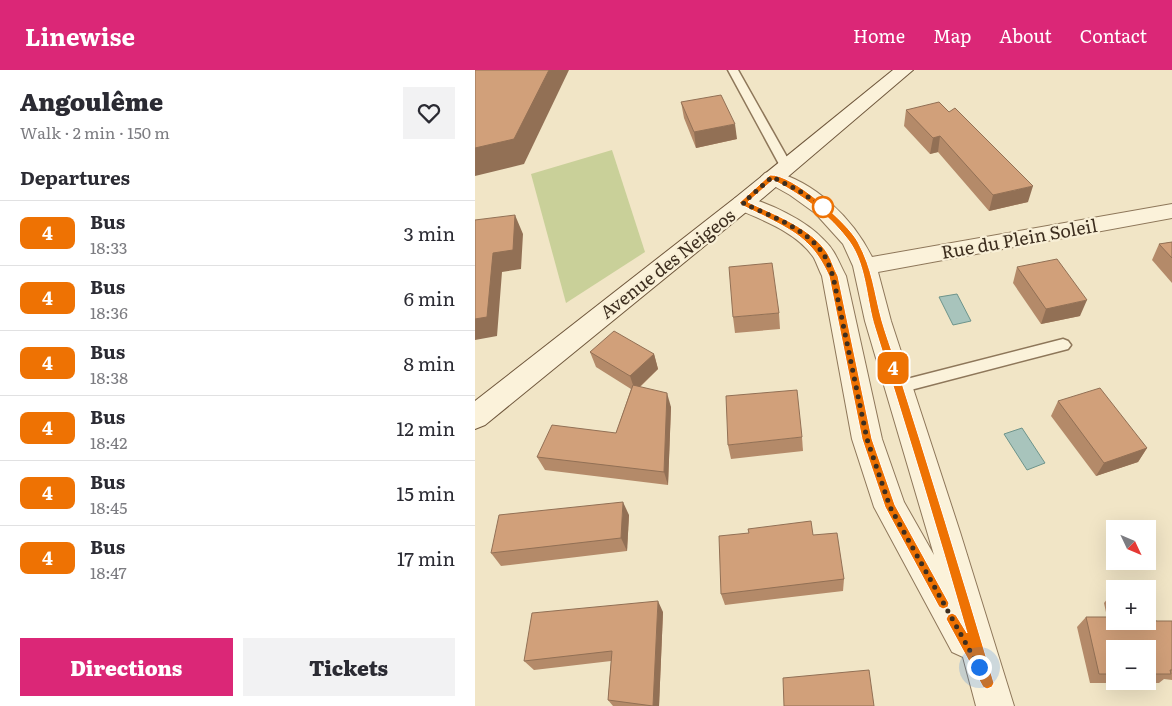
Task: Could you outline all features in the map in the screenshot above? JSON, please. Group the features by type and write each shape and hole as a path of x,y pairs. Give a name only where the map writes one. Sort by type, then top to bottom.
{"street":[{"name":"Avenue des Neigeos","path":"475,417 743,203 896,72"},
{"path":"779,171 798,190 823,208 853,241 865,266 878,321 991,694"},
{"path":"743,203 790,226 807,237 823,254 833,276 867,439 890,507 991,694"},
{"name":"Rue du Plein Soleil","path":"865,266 1172,211"}],"lane":[{"path":"733,70 779,171"},
{"path":"899,387 1063,345"}],"green space":[{"path":"612,150 645,252 566,303 531,174"}],"water":[{"path":"957,294 971,321 953,325 939,297"},
{"path":"1022,428 1045,463 1027,470 1004,434"}],"building":[{"path":"475,70 549,70 514,139 475,148"},
{"path":"721,95 735,124 694,132 681,102"},
{"path":"939,102 949,112 955,108 1033,186 993,195 940,136 933,138 906,110"},
{"path":"515,215 513,250 493,253 487,317 475,319 475,220"},
{"path":"1172,242 1172,258 1159,244"},
{"path":"1057,259 1087,300 1046,309 1017,267"},
{"path":"772,263 779,313 733,317 729,267"},
{"path":"614,331 654,354 630,376 590,352"},
{"path":"633,385 667,393 664,472 537,457 552,425 616,433"},
{"path":"1100,388 1147,448 1104,463 1058,401"},
{"path":"797,390 802,437 728,445 726,396"},
{"path":"623,502 621,538 491,553 499,515"},
{"path":"811,521 813,535 837,533 844,579 721,594 719,536 749,533 748,529"},
{"path":"658,601 653,706 608,700 612,651 524,661 532,613"},
{"path":"1086,617 1106,617 1106,630 1156,630 1156,621 1172,621 1171,674 1156,674 1156,640 1106,640 1106,674 1099,674"},
{"path":"869,670 874,706 784,706 783,678"}],"bus line":[{"name":"4","path":"943,603 890,507 867,439 833,276 823,254 807,237 790,226 743,203 772,177 798,190 823,208 853,241 865,266 878,321 944,532 987,683 952,619"}],"route":[{"path":"823,207 798,190 772,177 743,203 790,226 807,237 823,254 833,276 867,439 890,507 979,667"}]}
